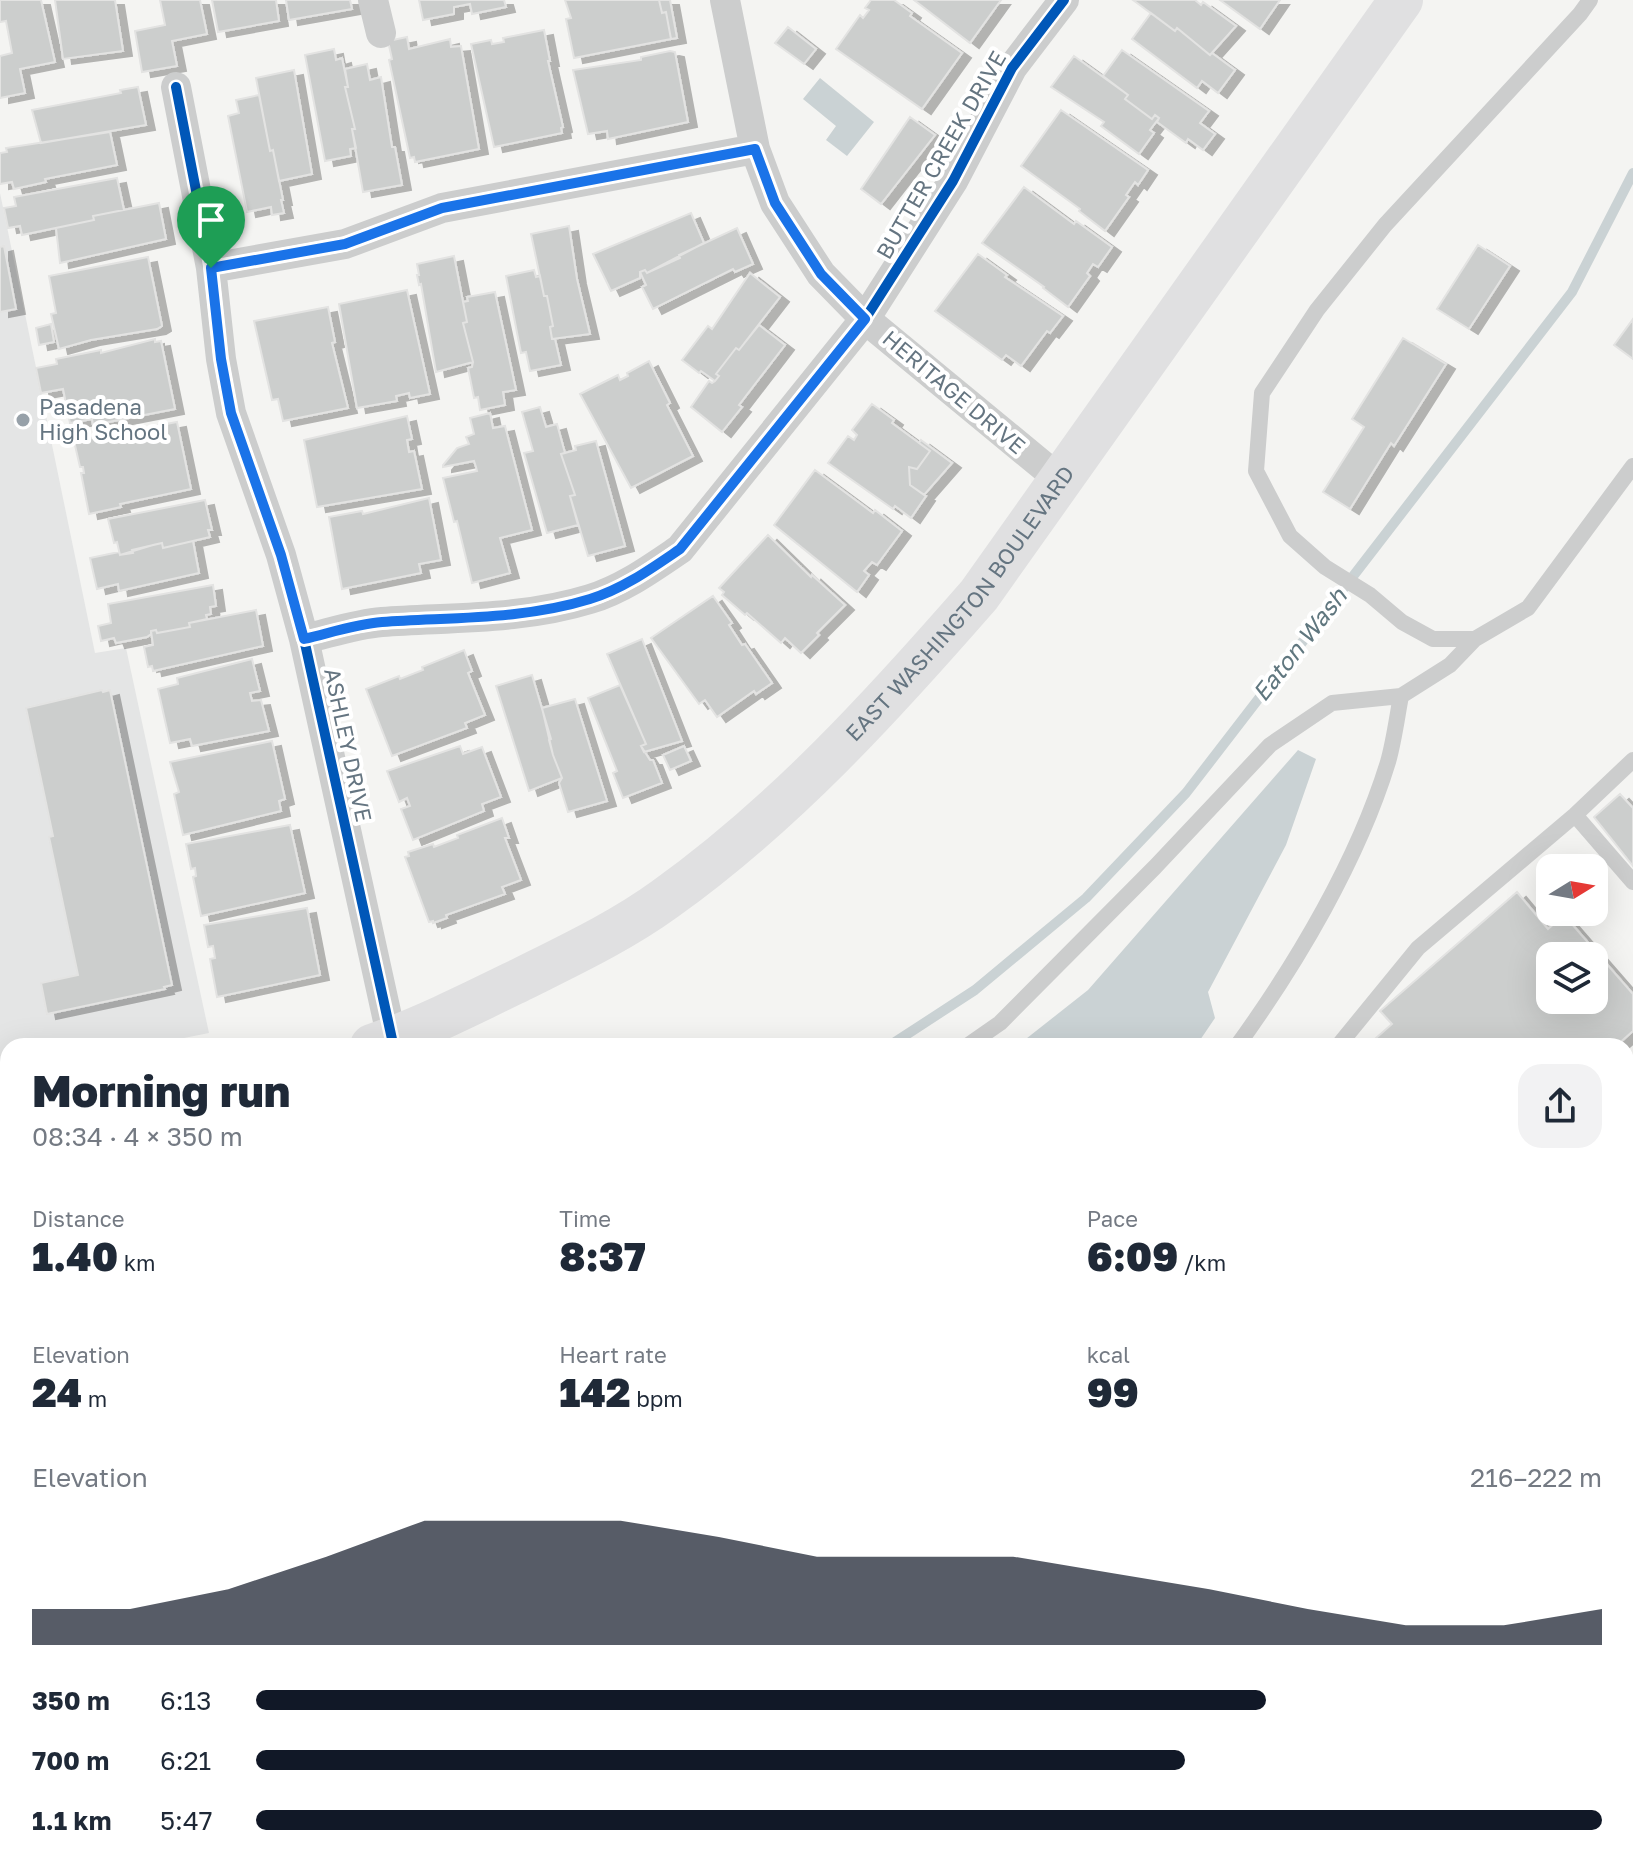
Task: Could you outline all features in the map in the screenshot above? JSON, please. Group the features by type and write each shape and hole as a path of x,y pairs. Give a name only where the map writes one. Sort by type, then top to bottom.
{"main road":[{"name":"EAST WASHINGTON BOULEVARD","path":"391,1038 465,1007 576,952 663,901 734,846 820,767 901,684 979,595 1401,0"}],"street":[{"path":"373,0 381,33"},
{"name":"HERITAGE DRIVE","path":"725,0 755,149 775,203 821,274 865,319 1059,479"},
{"name":"BUTTER CREEK DRIVE","path":"304,639 379,623 503,616 592,599 641,576 680,549 865,319 953,181 1012,68 1064,0"},
{"name":"ASHLEY DRIVE","path":"176,87 211,268 221,359 231,413 281,555 304,639 381,1038"},
{"path":"211,268 345,244 442,208 755,149"}],"lane":[{"path":"1475,639 1433,639 1402,622 1370,595 1325,567 1290,536 1256,471 1262,393 1317,310 1385,225 1483,122 1590,0"},
{"path":"978,1038 1000,1023 1155,867 1270,745 1332,703 1401,696 1450,665 1475,639 1528,608 1633,466"},
{"path":"1242,1038 1290,966 1346,867 1388,761 1401,696"},
{"path":"1345,1038 1418,948 1575,815 1633,760"},
{"path":"1575,815 1633,882"}],"shaded area":[{"path":"820,78 874,122 847,156 826,140 836,126 803,99"},
{"name":"Pasadena High School","path":"0,193 95,653 126,648 209,1033 184,1038 0,1038"},
{"path":"1298,750 1316,759 1286,845 1208,992 1215,1018 1201,1038 1027,1038 1088,990"}],"building":[{"path":"0,0 41,0 55,62 20,69 25,93 0,98 0,56 12,53 6,21 0,22"},
{"path":"55,0 115,0 123,51 63,59"},
{"path":"160,0 200,0 207,34 172,41 177,66 142,72 135,31 165,25"},
{"path":"212,0 276,0 279,21 218,32"},
{"path":"286,0 350,0 352,9 289,20"},
{"path":"419,0 504,0 506,7 472,14 470,4 454,7 454,14 423,20"},
{"path":"565,0 659,0 662,13 666,12 671,39 574,58 566,19 571,18"},
{"path":"659,0 670,0 677,38 671,39 666,12 662,13"},
{"path":"871,0 894,0 912,13 910,16 962,53 922,109 836,49 860,15 863,18 869,10 865,8"},
{"path":"914,0 1001,0 970,43"},
{"path":"1133,0 1195,0 1201,5 1203,2 1236,26 1210,55 1177,28 1175,31"},
{"path":"1220,0 1280,0 1260,29"},
{"path":"1151,13 1235,70 1218,93 1202,81 1197,88 1132,39"},
{"path":"788,27 816,49 804,64 775,43"},
{"path":"544,30 562,133 494,147 471,44 491,40 492,44 504,42 503,38"},
{"path":"407,37 409,49 450,39 451,47 461,46 479,149 415,162 414,157 410,158 389,60 392,59 388,41"},
{"path":"334,49 336,60 342,58 356,148 350,149 351,156 325,161 305,55"},
{"path":"1122,50 1209,111 1200,123 1215,134 1203,150 1188,139 1186,143 1157,122 1159,118 1155,115 1152,119 1125,99 1128,95 1103,76"},
{"path":"675,52 688,122 608,139 607,131 588,134 573,70 641,60 641,57"},
{"path":"1074,56 1128,95 1125,99 1152,119 1155,115 1159,118 1150,130 1154,133 1139,154 1101,126 1104,122 1051,87"},
{"path":"367,64 370,80 381,77 392,147 395,147 402,185 363,192 352,129 355,129 345,87 348,87 345,69"},
{"path":"294,70 312,174 279,181 256,78"},
{"path":"138,87 146,125 41,143 32,110"},
{"path":"259,95 283,200 284,213 272,215 271,207 247,212 228,116 239,113 236,100"},
{"path":"1061,110 1148,170 1138,185 1135,182 1126,195 1129,197 1105,231 1021,166"},
{"path":"910,117 935,135 881,204 861,189"},
{"path":"110,132 117,165 45,179 46,182 14,189 12,182 0,184 0,153 7,152 6,148"},
{"path":"117,178 124,210 93,216 94,220 22,235 20,226 8,228 4,208 16,206 14,197"},
{"path":"1024,187 1074,224 1076,221 1112,247 1098,267 1093,264 1087,273 1090,276 1068,307 982,243"},
{"path":"159,203 166,239 60,263 56,228 94,220 93,216"},
{"path":"691,213 704,243 647,273 645,270 640,272 640,278 611,291 593,254"},
{"path":"569,226 590,334 552,339 550,327 553,326 547,296 544,296 531,234"},
{"path":"737,228 753,264 735,272 733,269 653,309 642,287 646,285 640,272 645,270 647,273"},
{"path":"1478,245 1510,266 1469,329 1437,309"},
{"path":"4,246 16,309 0,312 0,247"},
{"path":"978,254 1007,275 1005,277 1063,316 1050,333 1047,331 1021,366 1006,355 1002,360 935,311"},
{"path":"454,256 467,322 463,323 473,362 436,372 417,264"},
{"path":"148,257 162,326 59,349 51,314 56,313 49,276"},
{"path":"534,270 536,277 540,276 544,296 547,296 553,326 550,327 552,339 555,339 561,365 530,371 526,352 521,353 506,276"},
{"path":"750,273 780,297 739,350 736,348 716,374 719,376 715,381 682,360 708,326 712,329"},
{"path":"407,290 430,394 410,398 409,393 396,396 397,401 357,408 339,304"},
{"path":"495,292 516,390 503,392 505,405 480,410 478,397 474,398 468,368 472,367 473,362 463,323 467,322 463,302 468,301 467,297"},
{"path":"328,307 335,342 332,343 348,408 283,421 278,399 272,400 254,321"},
{"path":"1633,319 1633,359 1614,345"},
{"path":"51,324 54,342 39,345 36,328"},
{"path":"759,325 785,345 722,432 691,407 709,381 712,383 719,376 716,374 736,348 739,350"},
{"path":"1403,338 1446,364 1350,509 1323,492 1364,427 1352,419"},
{"path":"155,339 155,342 161,341 175,409 93,425 92,419 70,423 63,389 41,393 36,368 57,364 56,359 101,350 101,353"},
{"path":"649,361 693,456 631,488 580,394 618,375 620,380"},
{"path":"872,404 930,451 917,469 909,467 910,485 926,496 911,518 895,506 893,509 828,463 848,436 854,440 857,435 852,430"},
{"path":"540,407 546,427 557,424 565,453 561,454 575,495 570,496 578,525 547,533 524,453 533,451 522,412"},
{"path":"490,413 493,428 505,426 532,530 500,538 510,573 472,583 443,478 477,471 474,461 443,465 457,448 469,444 466,437 474,434 470,418"},
{"path":"407,416 412,439 407,440 409,452 414,451 422,489 317,507 304,440"},
{"path":"177,422 191,489 89,514 81,473 84,473 83,467 80,467 74,441"},
{"path":"921,440 952,463 924,495 910,485 909,467 917,469 930,451 919,443"},
{"path":"596,441 625,546 588,556 570,496 575,495 561,454 576,450 575,446"},
{"path":"815,470 902,531 877,565 872,562 864,571 869,575 857,592 774,525"},
{"path":"429,498 441,560 419,564 421,573 342,589 329,517 362,511 363,514"},
{"path":"205,500 212,530 208,530 210,537 163,548 162,543 120,555 108,519"},
{"path":"768,535 845,605 801,653 785,638 781,643 747,613 745,615 722,595 724,592 719,588"},
{"path":"193,541 199,573 119,591 118,584 97,589 90,558 119,552 120,555 133,553 132,550 162,543 163,548"},
{"path":"213,585 216,606 210,607 211,614 206,615 207,619 189,623 190,627 157,633 156,630 151,631 147,637 116,643 114,638 101,641 98,626 111,623 108,604"},
{"path":"713,596 732,623 729,625 742,645 745,644 772,683 756,694 754,691 717,717 705,700 699,704 651,638"},
{"path":"256,610 263,646 153,671 152,666 148,667 144,647 153,645 151,631 156,630 157,633 190,627 189,623"},
{"path":"642,639 682,741 644,752 641,746 646,744 607,654"},
{"path":"464,650 472,671 468,673 485,715 465,723 467,728 392,756 366,689 423,670 422,667"},
{"path":"252,659 260,691 250,693 252,701 261,700 269,731 192,746 190,739 170,743 158,689 178,684 177,678"},
{"path":"532,675 562,778 529,791 496,686"},
{"path":"620,685 646,744 641,746 653,760 662,783 623,798 613,773 617,771 588,698"},
{"path":"110,690 172,985 47,1014 41,983 78,975 26,708"},
{"path":"575,699 607,801 568,812 559,783 562,778 542,708"},
{"path":"272,741 285,799 279,801 281,811 183,835 174,794 179,792 170,762"},
{"path":"460,746 463,754 482,747 501,797 482,804 484,811 413,840 401,809 410,806 407,798 399,802 387,771"},
{"path":"684,746 691,761 670,770 663,755"},
{"path":"1620,794 1633,808 1633,866 1594,817"},
{"path":"502,818 509,838 505,838 521,880 502,887 505,894 446,915 447,918 429,922 405,857 409,856 408,852 433,844 434,847"},
{"path":"290,825 305,893 201,916 193,877 196,876 195,868 191,869 186,844"},
{"path":"1517,892 1536,915 1536,926 1548,929 1551,926 1574,926 1588,942 1536,942 1536,1014 1608,1014 1608,965 1633,994 1633,1031 1625,1038 1376,1038 1392,1024 1380,1011"},
{"path":"307,908 320,975 217,997 210,959 215,958 213,946 208,947 204,925"}],"waterway":[{"name":"Eaton Wash","path":"901,1038 975,990 1086,898 1186,793 1572,292 1633,173"}],"cycle path":[{"path":"304,639 372,623 513,614 564,606 614,590 680,549 865,319 953,181 1012,68 1064,0"},
{"path":"176,87 211,268 221,359 231,413 281,555 304,639 392,1038"},
{"path":"211,268 345,244 442,208 755,149"}],"place":[{"name":"Pasadena High School","path":"23,420"}],"route":[{"path":"755,149 775,203 821,274 865,319 680,549 641,576 592,599 550,609 503,616 379,623 304,639 281,555 231,413 221,359 211,268 345,244 442,208 755,149"}]}
